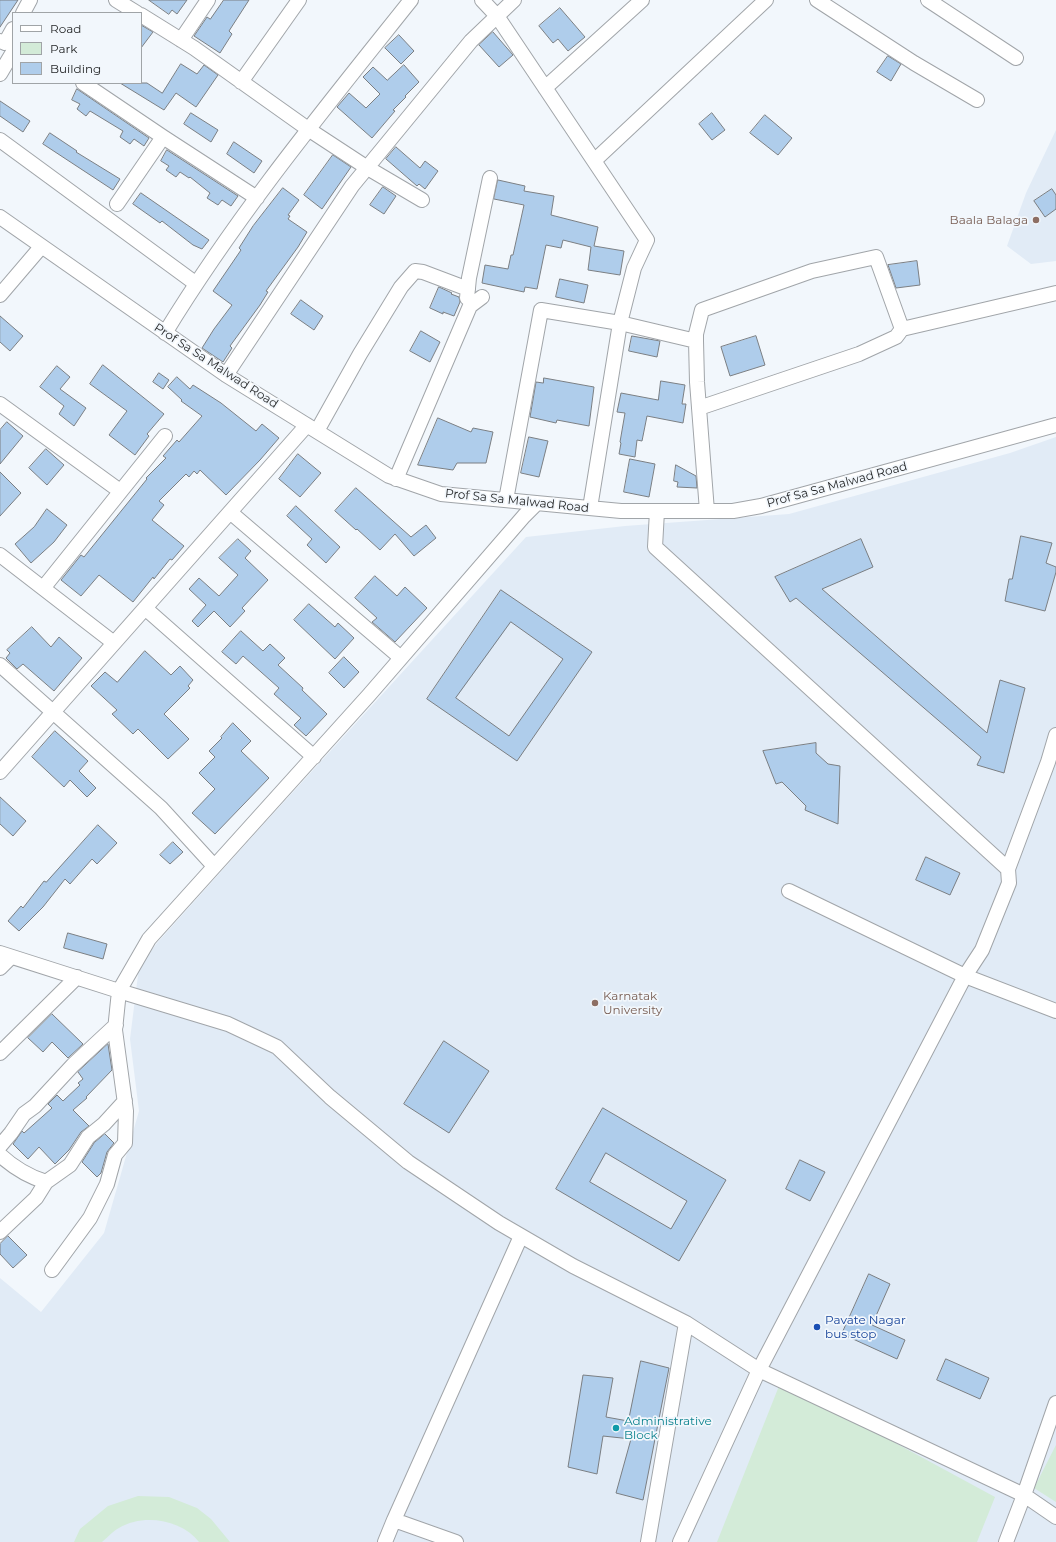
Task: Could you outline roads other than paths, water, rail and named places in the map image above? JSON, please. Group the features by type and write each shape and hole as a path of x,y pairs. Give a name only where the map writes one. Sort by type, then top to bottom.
{"street":[{"path":"24,12 30,0"},
{"path":"116,0 135,12"},
{"path":"181,40 208,0"},
{"path":"241,82 299,0"},
{"path":"165,333 195,283 257,198 308,129 411,0"},
{"path":"482,0 497,16 647,240 634,268 620,323 590,508"},
{"path":"226,375 297,266 366,167 471,41 514,0"},
{"path":"545,88 642,0"},
{"path":"594,161 766,0"},
{"path":"817,0 914,63 977,100"},
{"path":"928,0 1016,58"},
{"path":"142,16 181,40 308,129 366,167 422,200"},
{"path":"0,74 12,54"},
{"path":"84,84 257,198"},
{"path":"117,204 163,137"},
{"path":"0,140 195,283"},
{"path":"470,306 466,300 490,178"},
{"name":"Prof Sa Sa Malwad Road","path":"0,217 226,375 389,476 441,494 621,511 733,511 761,506 1056,425"},
{"path":"0,294 41,247"},
{"path":"707,511 699,408 696,341 696,334 702,310 812,271 876,257 902,329"},
{"path":"0,772 230,512 312,428 401,287 415,271 423,272 468,289"},
{"path":"699,408 859,354 896,337 902,329 1056,293"},
{"path":"396,479 470,306 482,296"},
{"path":"506,500 541,310 620,323 696,341"},
{"path":"0,404 120,491"},
{"path":"44,587 165,436"},
{"path":"52,1270 90,1218 107,1184 115,1156 124,1143 126,1111 116,1025 119,991 149,939 314,757 537,503"},
{"path":"657,511 655,546 1008,869"},
{"path":"230,512 401,658"},
{"path":"0,555 44,587 114,643"},
{"path":"145,608 314,757"},
{"path":"0,665 161,808 214,866"},
{"path":"680,1542 759,1370 964,976 982,950 1009,882 1008,869 1048,762 1056,735"},
{"path":"789,891 964,976 1056,1010"},
{"path":"0,968 5,955 228,1024 277,1047 330,1097 408,1162 499,1223 573,1266 686,1324 759,1370 1024,1495 1056,1517"},
{"path":"0,1053 77,977"},
{"path":"0,1146 24,1114 35,1106 73,1064 97,1044 116,1025"},
{"path":"0,1232 36,1198 46,1182 70,1165 88,1137 104,1124 124,1101"},
{"path":"0,1155 18,1171 46,1182"},
{"path":"385,1542 521,1236"},
{"path":"648,1542 686,1324"},
{"path":"1006,1542 1056,1403"},
{"path":"394,1520 456,1542"}],"place":[{"name":"Baala Balaga","path":"1036,220"},
{"name":"Karnatak University","path":"595,1003"},
{"name":"Pavate Nagar bus stop","path":"817,1327"},
{"name":"Administrative Block","path":"616,1428"}]}
